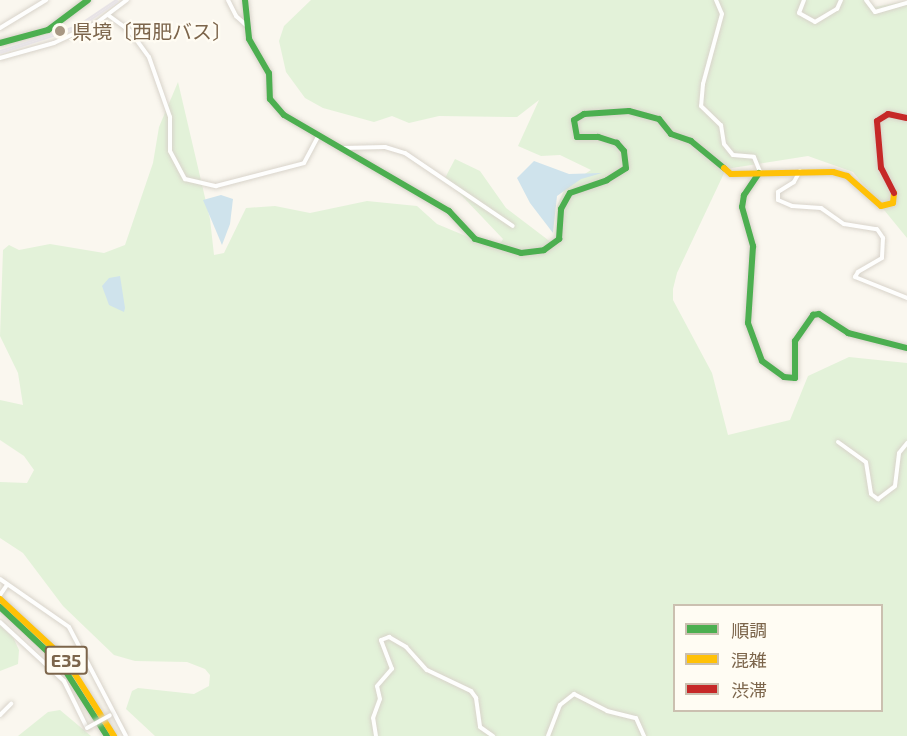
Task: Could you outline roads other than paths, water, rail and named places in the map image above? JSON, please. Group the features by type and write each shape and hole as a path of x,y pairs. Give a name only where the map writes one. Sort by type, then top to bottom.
{"main road":[{"path":"0,43 48,30 88,0"},
{"path":"245,0 249,39 269,73 270,99 284,115 318,137 449,211 475,239 521,253 544,250 559,239 561,209 570,193 607,180 626,168 624,151 617,143 598,137 577,137 573,129 574,120 584,114 629,111 659,119 671,134 691,141 721,169 740,175 760,172 825,171 847,176 874,203 889,206 896,196 881,168 877,121 888,114 907,118"},
{"path":"760,172 752,180 742,207 753,246 748,323 762,360 784,377 795,378 795,341 819,314 848,333 907,348"},
{"name":"E35","path":"0,597 66,660 114,736"},
{"name":"E35","path":"0,607 60,664 107,736"}],"street":[{"path":"0,28 46,0"},
{"path":"0,58 54,43 108,15 128,0"},
{"path":"228,0 236,16 246,25"},
{"path":"718,0 723,14 702,84 701,106 721,125 724,144 732,155 754,157 760,172"},
{"path":"804,0 799,13 815,22 832,13 841,0"},
{"path":"866,0 875,12 907,3"},
{"path":"108,15 130,31 149,57 170,117 170,151 185,179 216,186 304,163 318,137"},
{"path":"339,148 385,147 405,153 513,226"},
{"path":"800,171 794,182 778,192 780,202 792,206 812,205 844,224 877,229 883,238 882,258 858,272 855,278 907,298"},
{"path":"838,442 866,462 870,494 878,499 895,486 899,453 907,443"},
{"path":"0,579 6,586 69,627 112,714 126,736"},
{"path":"0,597 6,586"},
{"path":"0,622 64,681 87,728 112,714"},
{"path":"376,736 373,718 380,699 377,686 392,669 381,640 389,637 406,647 427,670 471,691 476,698 480,727 493,736"},
{"path":"548,736 560,705 574,694 607,711 636,718 644,736"},
{"path":"0,715 11,704"}],"water":[{"path":"534,161 569,174 602,173 581,179 557,196 553,233 530,203 517,178"},
{"path":"221,195 233,199 230,224 222,245 203,200"},
{"path":"120,276 124,312 109,305 102,286 109,278"}],"railway":[{"path":"0,52 78,27 118,0"}],"place":[{"name":"県境〔西肥バス〕","path":"60,31"}]}
